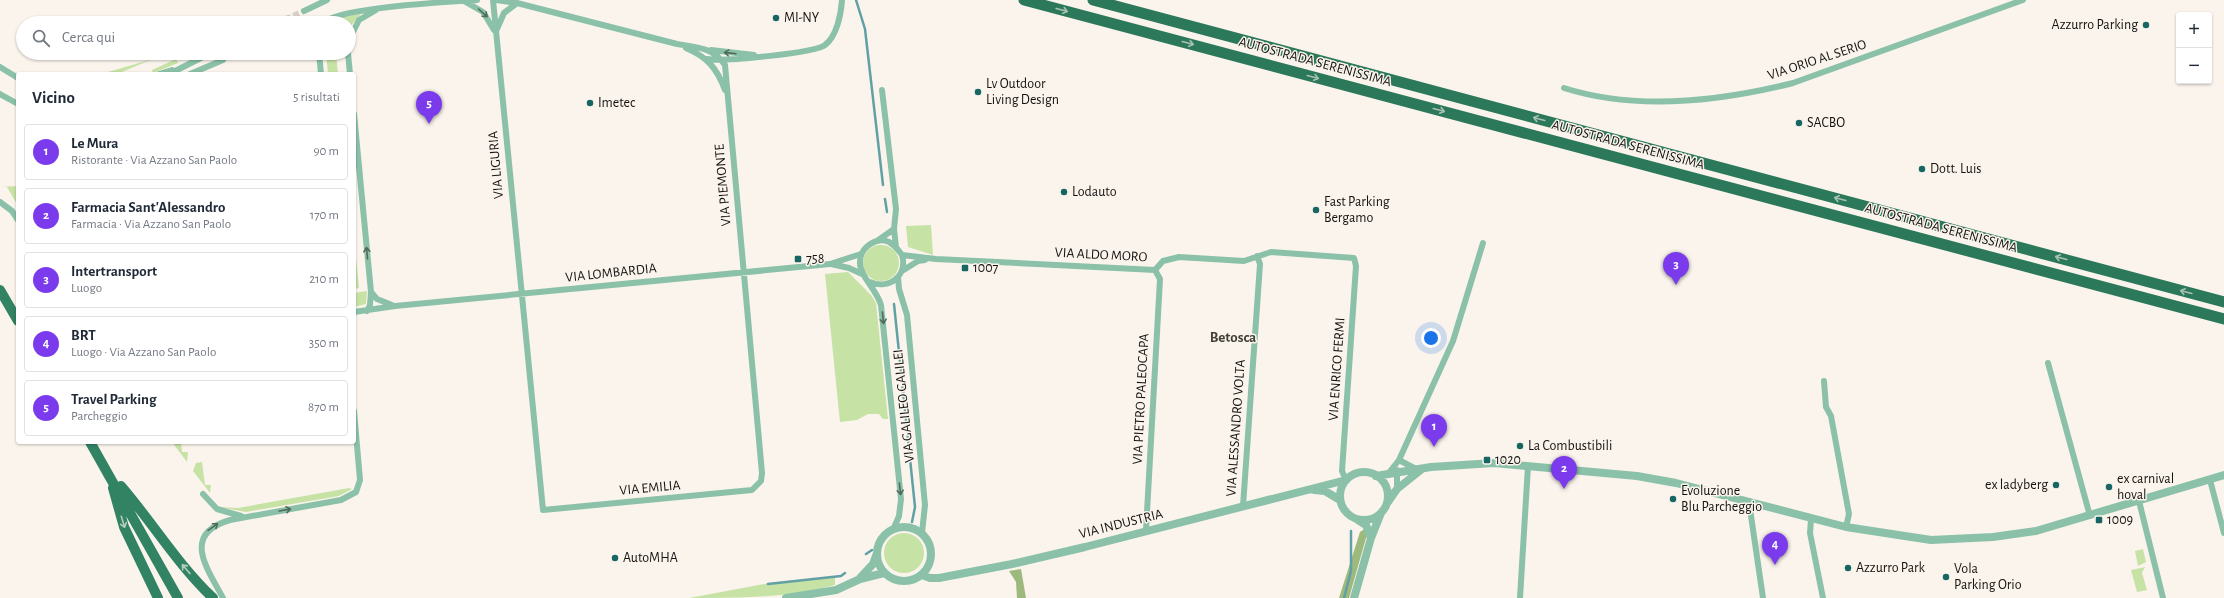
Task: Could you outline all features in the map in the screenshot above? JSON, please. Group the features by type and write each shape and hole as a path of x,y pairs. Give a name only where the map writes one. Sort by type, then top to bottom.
{"highway":[{"name":"AUTOSTRADA SERENISSIMA","path":"1024,0 2224,319"},
{"name":"AUTOSTRADA SERENISSIMA","path":"1093,0 2224,302"},
{"path":"0,290 16,318"},
{"path":"91,444 108,471 178,598"},
{"path":"108,471 124,528 158,598"},
{"path":"108,471 143,511 179,560 213,598"}],"street":[{"path":"304,11 327,0"},
{"name":"VIA LIGURIA","path":"464,0 483,12 496,33"},
{"path":"335,16 362,9 477,0"},
{"name":"VIA LIGURIA","path":"494,0 520,294"},
{"name":"VIA PIEMONTE","path":"494,0 515,1 677,44 703,48 713,52 722,60 726,72 726,95 744,272"},
{"path":"707,59 722,60 813,51 824,46 835,32 842,0"},
{"name":"VIA ORIO AL SERIO","path":"1564,88 1600,96 1651,101 1729,96 1774,88 1793,83 2023,0"},
{"name":"VIA LIGURIA","path":"496,33 504,13 515,1"},
{"path":"356,26 359,20 377,9"},
{"name":"VIA PIEMONTE","path":"677,44 707,59 718,72 726,95"},
{"path":"703,48 757,56"},
{"path":"172,72 196,60"},
{"path":"196,72 223,60"},
{"path":"320,60 321,72"},
{"path":"349,60 350,72"},
{"path":"0,67 16,77"},
{"path":"166,72 179,68"},
{"path":"882,90 896,209 894,229 896,247"},
{"path":"0,94 16,103"},
{"path":"356,135 371,292 370,305 367,311"},
{"path":"0,202 12,211 16,217"},
{"path":"860,579 873,564 882,539 893,530 899,516 901,499 881,305 879,296 870,282 862,274 860,267 861,254 870,244 876,242 894,229"},
{"path":"870,282 882,285 894,282 902,271 902,255 896,247 889,242 876,242"},
{"path":"1388,474 1399,460 1453,340 1483,243"},
{"name":"VIA ALDO MORO","path":"902,255 936,259 1155,270 1163,261 1179,257 1244,261 1271,252 1354,258"},
{"name":"VIA LOMBARDIA","path":"356,313 395,306 830,264 861,254"},
{"name":"VIA ALESSANDRO VOLTA","path":"1243,506 1260,264 1257,256"},
{"name":"VIA ENRICO FERMI","path":"1346,480 1342,471 1356,266 1354,258"},
{"name":"VIA ALDO MORO","path":"902,271 918,261 936,259"},
{"name":"VIA LOMBARDIA","path":"830,264 849,268 862,274"},
{"name":"VIA PIETRO PALEOCAPA","path":"1146,530 1160,279 1155,270"},
{"name":"VIA EMILIA","path":"520,294 543,510 748,491 757,487 761,481 762,473 744,272"},
{"name":"VIA GALILEO GALILEI","path":"898,278 899,289 907,315 926,505 922,534"},
{"name":"VIA LOMBARDIA","path":"371,292 377,299 395,306"},
{"path":"2048,363 2090,516"},
{"path":"1824,381 1826,407 1832,416 1849,514 1846,527"},
{"path":"223,598 203,561 201,544 207,532 219,523 341,500 356,492 360,480 356,434"},
{"path":"1399,460 1419,469"},
{"path":"1397,489 1399,460"},
{"path":"1371,538 1366,525 1348,514 1340,500 1341,489 1346,480 1360,473 1376,476 1419,469 1494,463 1637,476 1676,483 1846,527 1931,540 1985,538 2036,531 2224,475"},
{"path":"1520,598 1528,466"},
{"path":"1354,598 1371,538 1382,513 1397,489 1419,469"},
{"path":"1376,476 1386,488 1387,504"},
{"name":"VIA INDUSTRIA","path":"922,575 930,578 939,578 1012,564 1346,480"},
{"path":"2210,480 2224,533"},
{"name":"VIA INDUSTRIA","path":"1309,489 1325,491 1340,500"},
{"path":"203,494 217,509 247,517"},
{"path":"2139,501 2163,598"},
{"path":"1752,503 1750,509 1763,598"},
{"path":"1357,519 1367,520 1382,513"},
{"path":"1811,519 1810,533 1823,598"},
{"path":"893,530 908,528 922,534 930,544 932,567 939,578"},
{"path":"877,552 878,560 884,573 904,582 914,580 922,575 932,558"},
{"path":"786,598 836,590 860,579 884,573"}],"green space":[{"path":"361,14 356,20 356,16 347,16"},
{"path":"150,60 151,60 122,72 108,72"},
{"path":"174,60 176,60 178,63 156,72 153,72 152,70"},
{"path":"327,60 337,60 338,72 328,72"},
{"path":"16,186 16,203 7,187 0,187"},
{"path":"931,225 933,255 908,247 906,226"},
{"path":"885,245 894,250 898,256 898,270 894,276 885,281 877,281 868,276 864,270 863,259 868,250 874,246"},
{"path":"356,258 359,288 356,289"},
{"path":"848,272 871,295 876,303 888,419 883,419 879,414 868,414 857,420 840,422 825,274"},
{"path":"367,291 366,304 356,306 356,293"},
{"path":"174,444 181,444 182,452 188,452 187,462"},
{"path":"202,462 205,485 211,485 210,493 193,471 196,463"},
{"path":"349,488 352,489 339,496 246,512 219,507 238,508"},
{"path":"1366,528 1368,531 1349,598 1339,598 1360,532"},
{"path":"904,533 912,535 918,539 922,545 924,553 922,561 918,567 912,571 904,573 896,571 890,567 886,561 884,553 886,545 890,539 896,535"},
{"path":"2143,549 2146,562 2138,566 2135,551"},
{"path":"2145,567 2142,573 2147,590 2137,592 2131,570"},
{"path":"1021,569 1026,598 1017,598 1016,582 1009,571"},
{"path":"835,576 835,585 799,593 745,597 689,598 770,583"}],"waterway":[{"path":"856,0 865,29 883,185"},
{"path":"885,199 887,212"},
{"path":"894,304 915,507 912,522"},
{"path":"1344,598 1351,571 1351,531"},
{"path":"866,554 872,550"},
{"path":"768,584 841,576 845,573"}],"tunnel":[{"path":"293,16 304,11"}],"place":[{"name":"MI-NY","path":"776,18"},
{"name":"Azzurro Parking","path":"2146,25"},
{"name":"Lv Outdoor Living Design","path":"978,92"},
{"name":"Imetec","path":"590,103"},
{"name":"SACBO","path":"1799,123"},
{"name":"Travel Parking","path":"429,124"},
{"name":"Dott. Luis","path":"1922,169"},
{"name":"Lodauto","path":"1064,192"},
{"name":"Fast Parking Bergamo","path":"1316,210"},
{"name":"758","path":"798,259"},
{"name":"1007","path":"965,268"},
{"name":"Intertransport","path":"1676,285"},
{"name":"La Combustibili","path":"1520,446"},
{"name":"Le Mura","path":"1434,447"},
{"name":"1020","path":"1487,460"},
{"name":"ex ladyberg","path":"2056,485"},
{"name":"ex carnival hoval","path":"2109,487"},
{"name":"Farmacia Sant'Alessandro","path":"1564,489"},
{"name":"Evoluzione Blu Parcheggio","path":"1673,499"},
{"name":"1009","path":"2099,520"},
{"name":"AutoMHA","path":"615,558"},
{"name":"BRT","path":"1775,565"},
{"name":"Azzurro Park","path":"1848,568"},
{"name":"Vola Parking Orio","path":"1946,577"}],"district":[{"name":"Betosca","path":"1233,337"}]}
